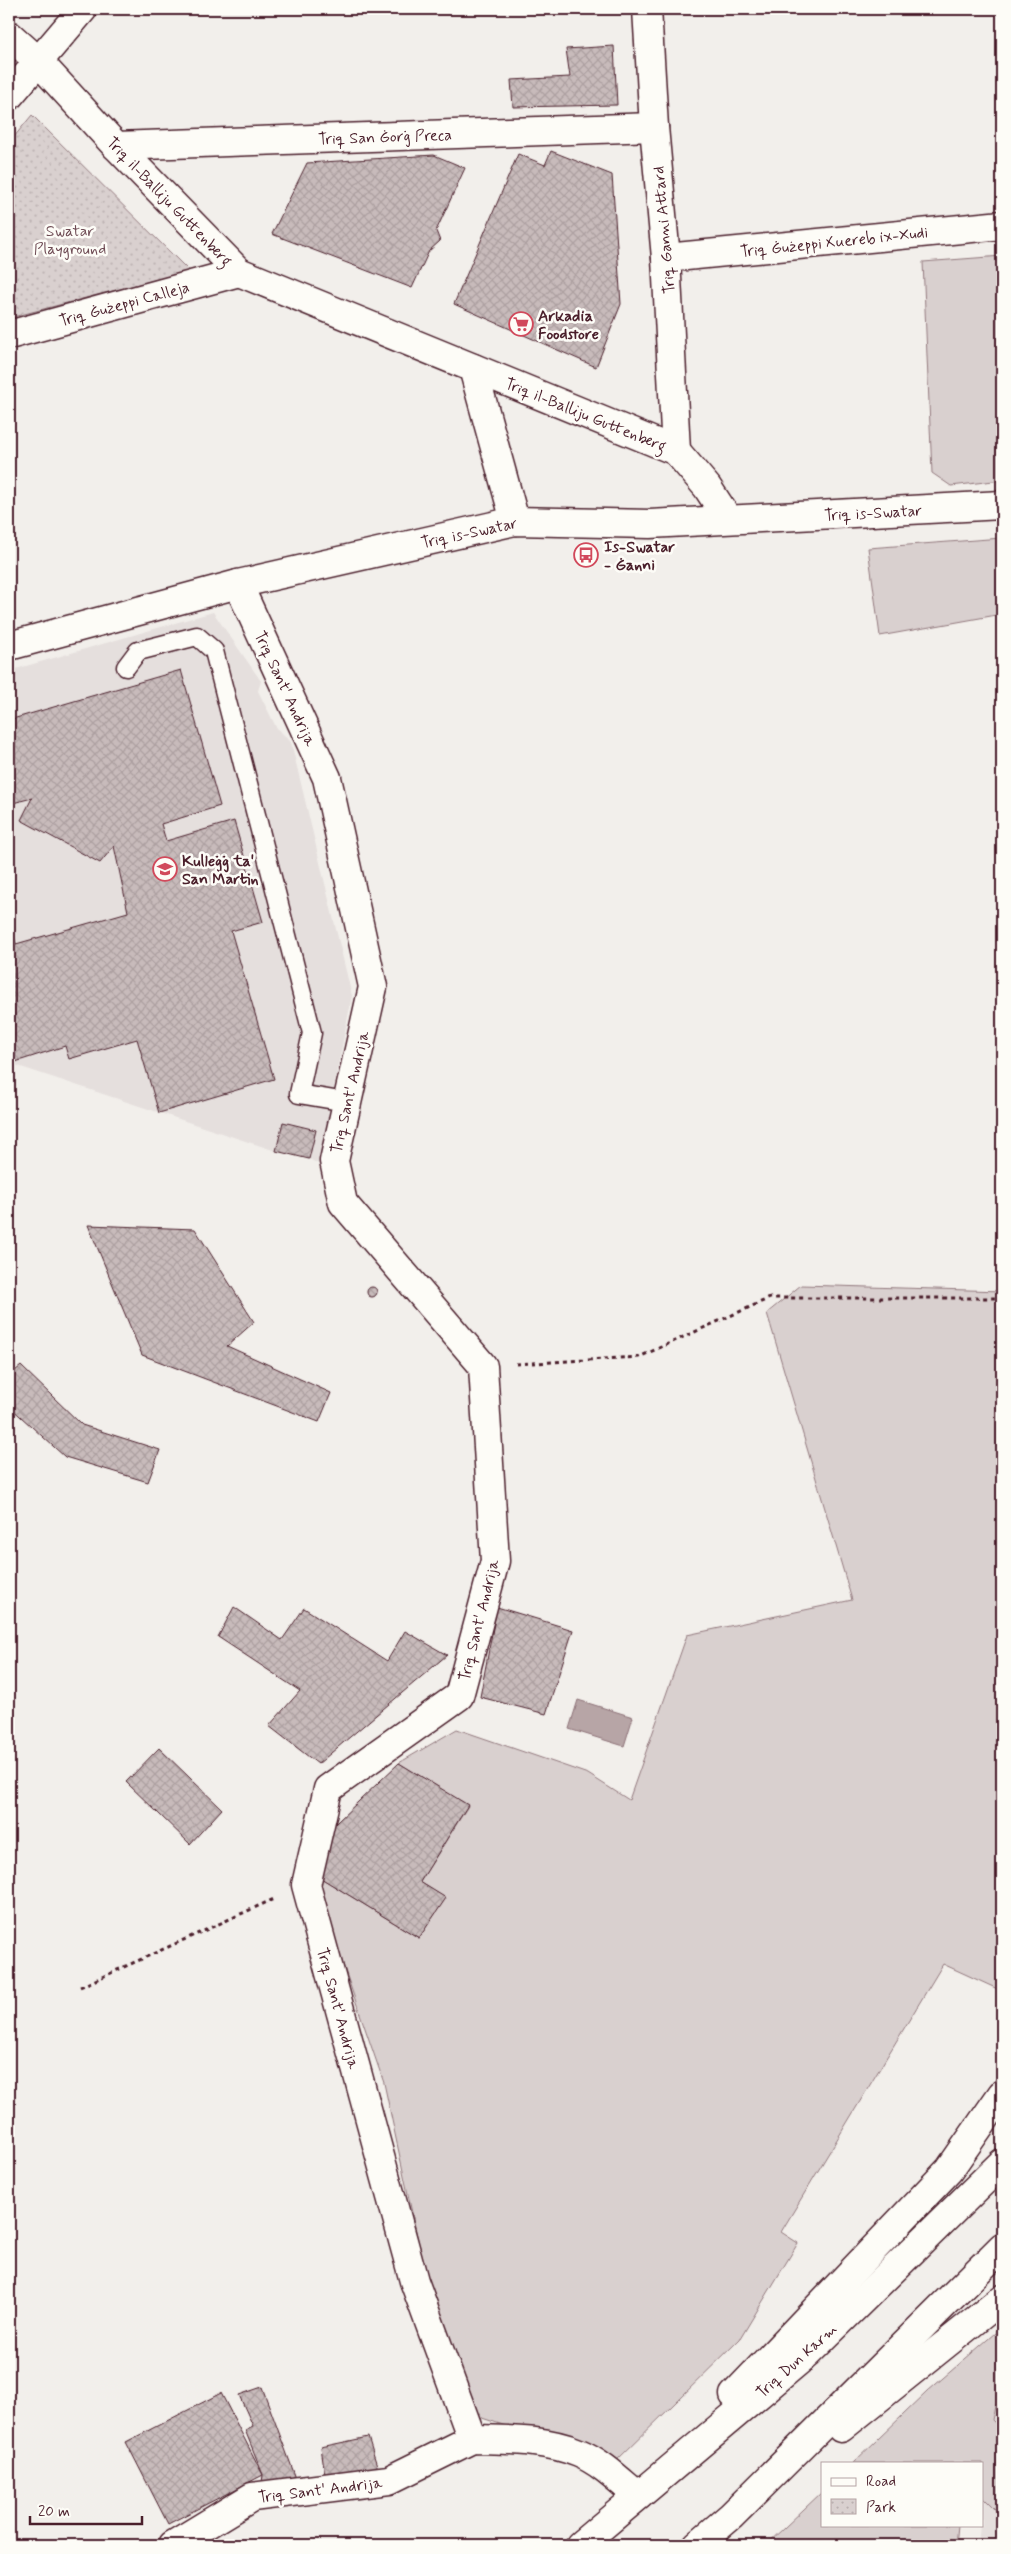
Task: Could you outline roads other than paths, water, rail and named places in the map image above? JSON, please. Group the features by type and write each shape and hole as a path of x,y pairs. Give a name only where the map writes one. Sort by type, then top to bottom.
{"main road":[{"path":"9,96 82,9"},
{"name":"Triq Ganni Attard","path":"647,9 654,127 666,258 676,451"},
{"name":"Triq il-Balliju Guttenberg","path":"9,35 38,61 116,146 239,272 676,451 707,487 728,519"},
{"name":"Triq San Ġorġ Preca","path":"116,146 654,127"},
{"name":"Triq Ġużeppi Xuereb ix-Xudi","path":"666,258 1002,225"},
{"name":"Triq Ġużeppi Calleja","path":"9,335 239,272"},
{"name":"Triq il-Balliju Guttenberg","path":"473,368 515,521"},
{"name":"Triq is-Swatar","path":"9,646 238,584 515,521 650,524 1002,505"},
{"name":"Triq Sant' Andrija","path":"174,2545 252,2497 389,2480 472,2439 414,2281 306,1885 328,1789 459,1696 495,1561 483,1366 343,1203 334,1161 373,986 327,778 238,584"},
{"path":"472,2439 529,2440 580,2453 607,2470 638,2496 948,2170 1002,2094"},
{"name":"Triq Dun Karm","path":"580,2545 807,2354 1002,2164"},
{"path":"731,2516 1002,2248"},
{"path":"697,2545 1002,2299"}],"lane":[{"path":"126,667 138,651 197,636 214,652 312,1033 300,1094 346,1102"}],"place":[{"name":"Arkadia Foodstore","path":"521,324"},
{"name":"Is-Swatar - Ġanni","path":"586,555"},
{"name":"Kulleġġ ta' San Martin","path":"165,869"}],"park label":[{"name":"Swatar Playground","path":"70,239"}]}
